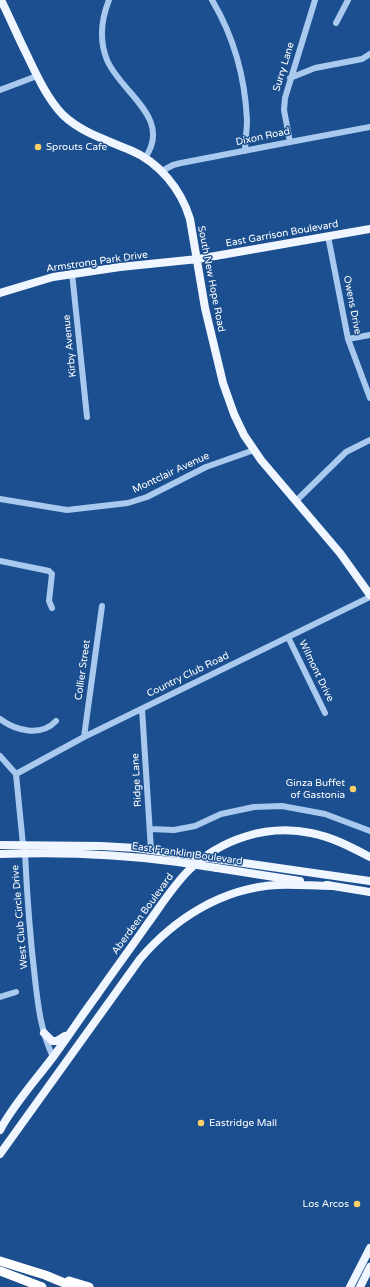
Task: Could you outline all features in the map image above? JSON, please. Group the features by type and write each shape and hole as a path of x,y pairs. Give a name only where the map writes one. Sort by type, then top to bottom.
{"highway":[{"path":"0,1261 89,1287"},
{"path":"0,1271 42,1287"},
{"path":"45,1275 74,1287"}],"main road":[{"name":"South New Hope Road","path":"1,0 37,76 55,106 78,127 145,158 162,171 176,188 186,206 190,219 198,259 198,270 204,303 227,398 241,428 254,450 340,553 370,596"},
{"name":"East Garrison Boulevard","path":"198,259 370,229"},
{"name":"Armstrong Park Drive","path":"0,292 36,281 72,273 198,259"},
{"name":"Aberdeen Boulevard","path":"0,1130 26,1090 53,1057 181,878 222,846 259,833 283,830 312,833 326,837 370,857"},
{"name":"East Franklin Boulevard","path":"0,845 24,849 112,855 178,862 370,892"},
{"name":"East Franklin Boulevard","path":"0,854 24,849 101,846 151,850 370,882"},
{"path":"0,1154 140,959 156,941 174,925 204,906 244,891 277,885 332,886"},
{"path":"44,1033 49,1040 55,1042 68,1035"},
{"path":"350,1287 370,1248"},
{"path":"360,1287 370,1267"}],"street":[{"path":"109,0 102,23 104,50 112,70 142,106 149,117 153,138 152,147 145,158"},
{"path":"212,0 227,28 240,70 247,121 245,151"},
{"name":"Surry Lane","path":"290,142 284,104 290,78 314,0"},
{"path":"336,22 348,0"},
{"path":"290,78 315,68 362,59 370,54"},
{"path":"0,90 37,76"},
{"name":"Dixon Road","path":"162,171 181,164 370,127"},
{"name":"Owens Drive","path":"328,236 348,339 370,398"},
{"name":"Kirby Avenue","path":"72,273 87,417"},
{"path":"348,339 370,335"},
{"path":"296,501 346,452 370,440"},
{"name":"Montclair Avenue","path":"0,499 67,510 128,503 147,497 206,467 254,450"},
{"path":"0,561 49,571 52,574 49,601 52,608"},
{"name":"Country Club Road","path":"16,774 84,737 370,596"},
{"name":"Collier Street","path":"84,737 102,606"},
{"name":"Wilmont Drive","path":"288,637 326,713"},
{"name":"Ridge Lane","path":"142,709 151,850"},
{"path":"0,718 16,728 28,731 42,730 51,726 56,721"},
{"path":"0,756 16,774"},
{"name":"West Club Circle Drive","path":"16,774 38,1006 47,1046 53,1057"},
{"path":"150,829 174,830 195,826 221,814 254,807 282,806 326,814 370,831"},
{"path":"0,998 16,992"}],"place":[{"name":"Sprouts Cafe","path":"38,147"},
{"name":"Ginza Buffet of Gastonia","path":"353,789"},
{"name":"Eastridge Mall","path":"201,1123"},
{"name":"Los Arcos","path":"357,1204"}]}
